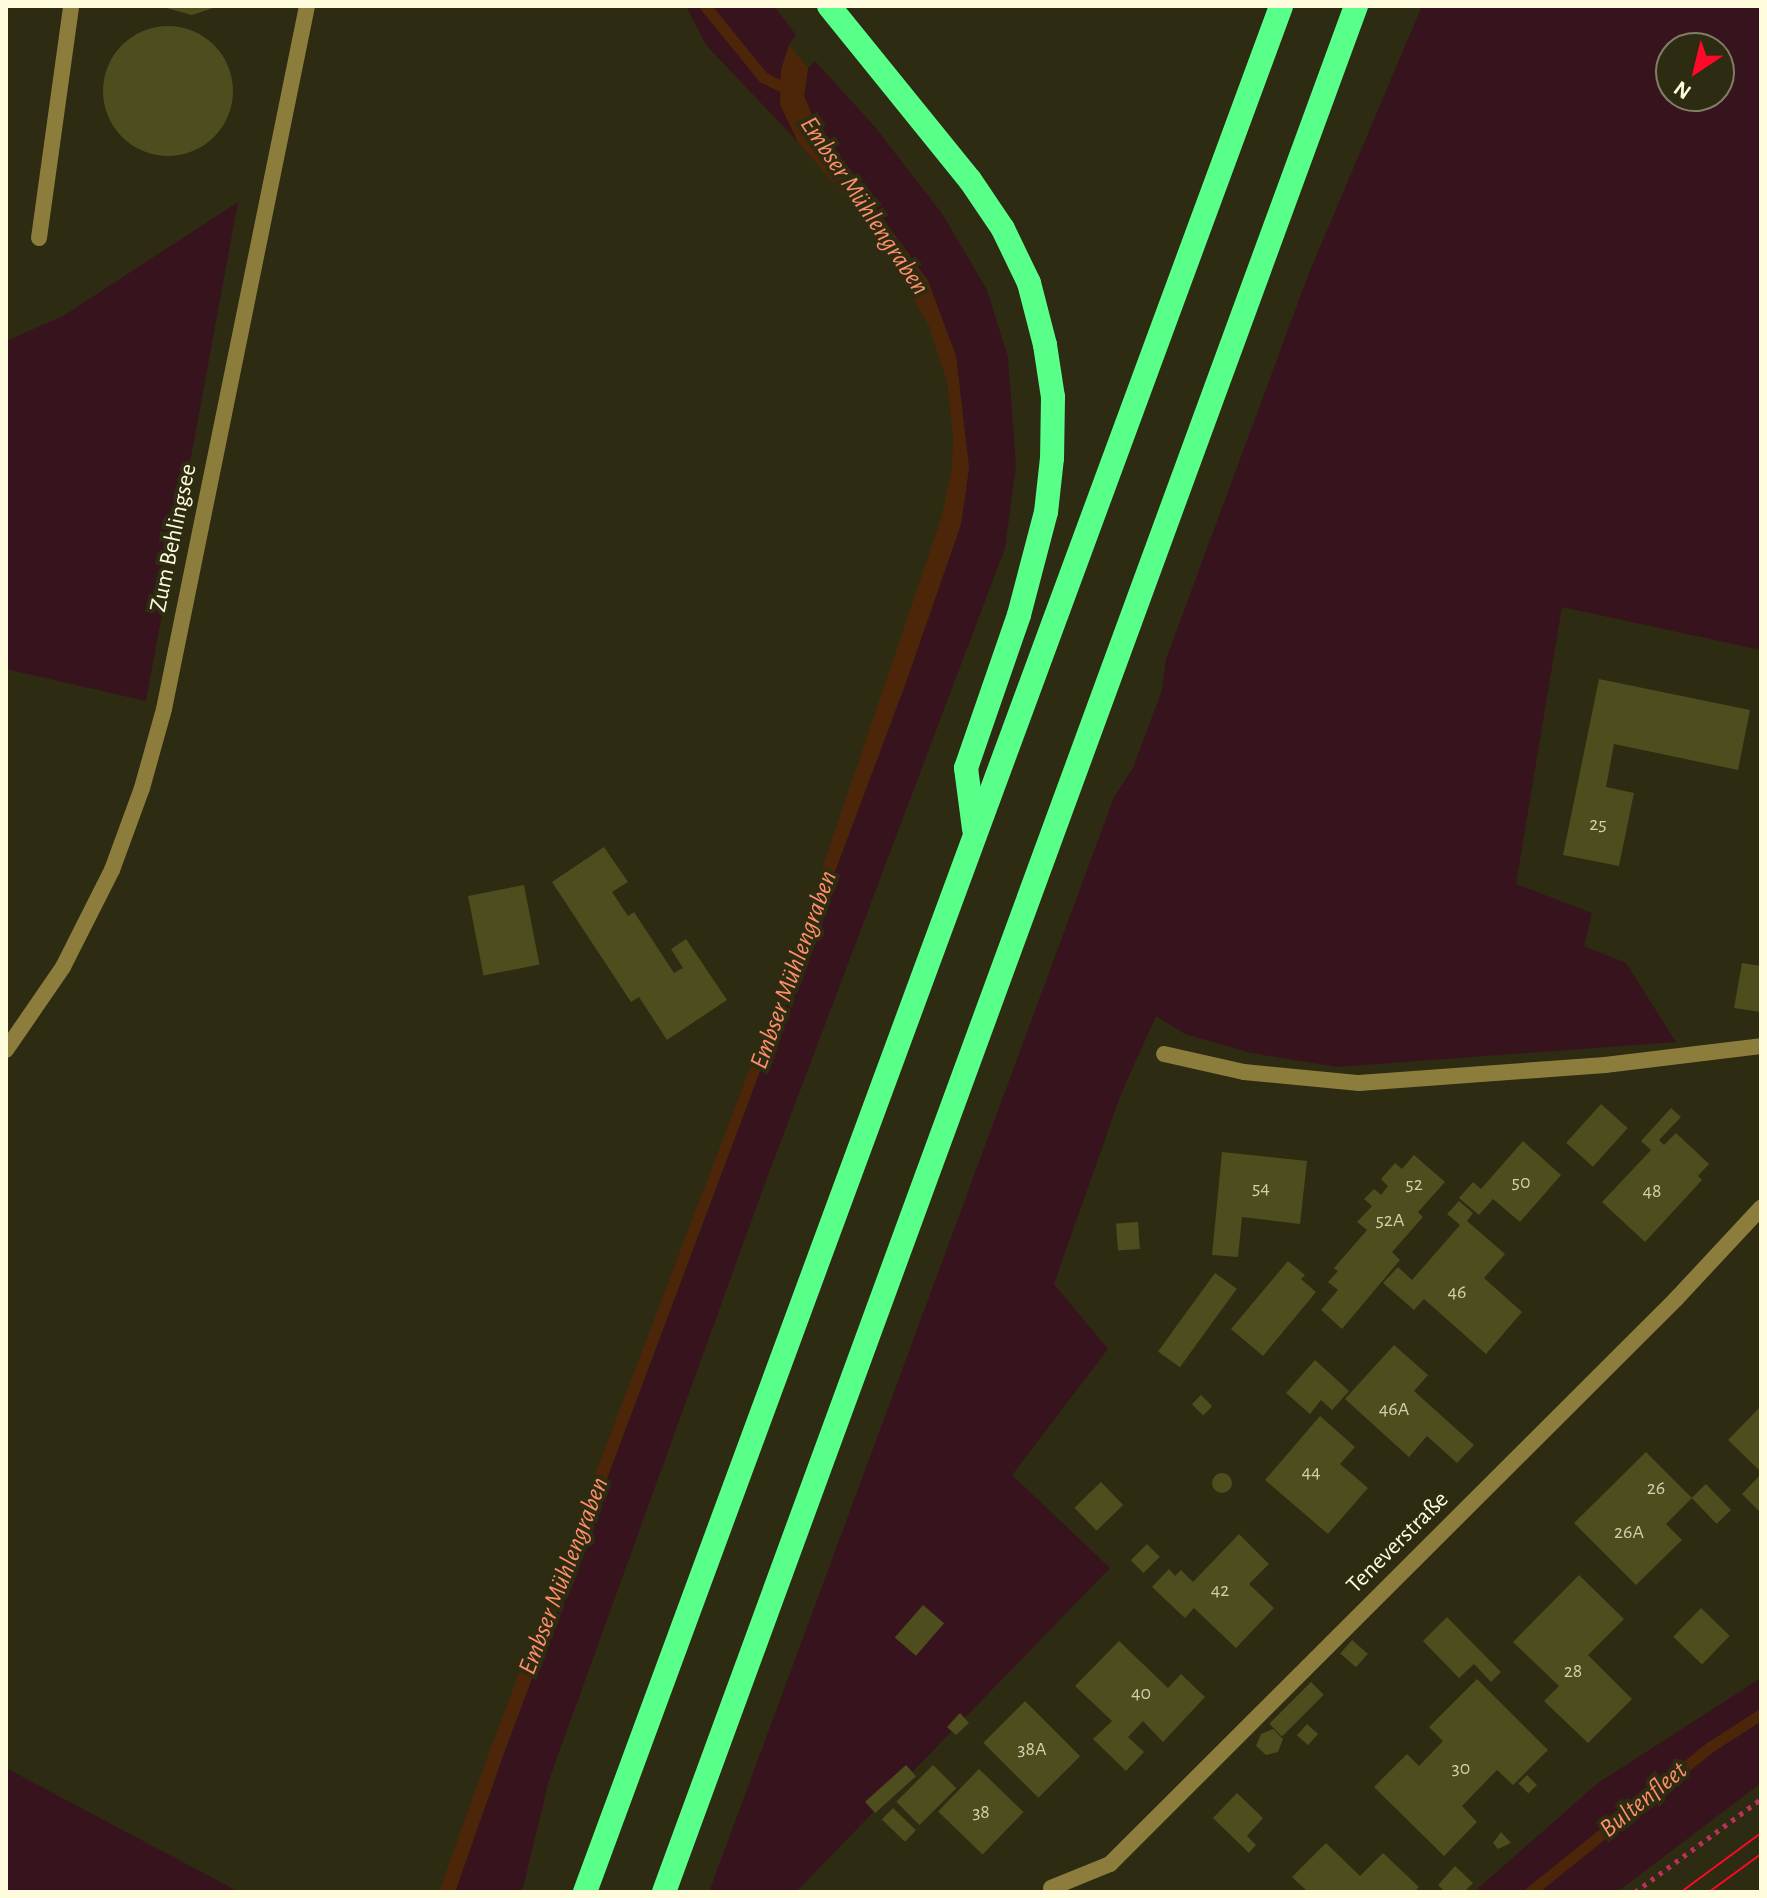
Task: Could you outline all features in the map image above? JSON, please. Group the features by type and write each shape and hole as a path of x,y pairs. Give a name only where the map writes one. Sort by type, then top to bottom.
{"highway":[{"path":"829,6 970,180 1003,229 1029,283 1045,345 1053,397 1052,458 1046,512 1019,615 966,768 975,836"},
{"path":"585,1892 1281,6"},
{"path":"664,1892 1356,6"}],"street":[{"path":"39,238 71,6"},
{"name":"Zum Behlingsee","path":"6,1050 63,967 112,870 142,788 164,709 307,6"},
{"path":"1164,1054 1244,1072 1359,1083 1605,1065 1761,1046"},
{"name":"Teneverstraße","path":"1051,1888 1110,1864 1676,1299 1761,1208"}],"path":[{"path":"1635,1892 1761,1799"}],"shaded area":[{"path":"686,6 774,6 796,35 789,45 780,104 798,142 706,45"},
{"path":"1422,6 1761,6 1761,650 1562,607 1516,884 1592,913 1584,946 1626,963 1676,1042 1337,1067 1251,1053 1185,1034 1156,1016 1121,1094 1054,1284 1108,1349 1012,1475 1110,1568 796,1892 709,1892 1114,797 1133,768 1162,690 1166,659 1309,273"},
{"path":"815,61 875,127 943,215 987,290 1008,357 1016,466 1005,548 764,1186 549,1780 522,1892 455,1892 505,1750 905,685 961,524 969,468 956,356 928,281 817,127 804,96 808,68"},
{"path":"238,202 146,701 6,669 6,341 63,316"},
{"path":"1761,1678 1761,1783 1617,1892 1474,1892 1598,1783"},
{"path":"6,1768 239,1892 6,1892"}],"water":[{"name":"Embser Mühlengraben","path":"789,45 808,68 804,96 817,127 928,281 956,356 969,468 961,524 905,685 505,1750 455,1892 439,1892 491,1747 789,966 941,519 952,470 953,434 947,382 929,326 874,230 798,142 780,104 781,70"}],"building":[{"path":"159,6 219,6 192,15"},
{"path":"168,26 193,31 214,45 228,66 233,91 228,116 214,137 193,151 168,156 143,151 122,137 108,116 103,91 108,66 122,45 143,31"},
{"path":"1599,679 1750,710 1738,770 1614,744 1606,787 1634,793 1619,866 1563,855"},
{"path":"604,847 628,882 612,892 628,916 634,912 674,973 683,968 671,949 686,939 727,1000 667,1040 639,997 631,1002 552,882"},
{"path":"524,885 539,965 484,975 468,896"},
{"path":"1742,963 1761,966 1761,1012 1734,1008"},
{"path":"1601,1104 1628,1128 1593,1167 1566,1143"},
{"path":"1671,1108 1681,1117 1659,1140 1664,1145 1676,1133 1709,1164 1698,1176 1702,1180 1645,1242 1602,1202 1651,1150 1641,1141"},
{"path":"1523,1141 1561,1175 1520,1222 1493,1199 1479,1215 1459,1198 1473,1182 1481,1189"},
{"path":"1222,1152 1307,1161 1300,1224 1242,1217 1238,1257 1212,1255"},
{"path":"1414,1155 1445,1182 1418,1212 1423,1217 1392,1252 1400,1260 1342,1329 1321,1310 1338,1290 1328,1282 1338,1271 1334,1268 1367,1230 1357,1222 1372,1206 1364,1199 1374,1189 1381,1195 1388,1186 1381,1179 1395,1163 1402,1169"},
{"path":"1459,1201 1473,1213 1467,1221 1505,1254 1484,1278 1522,1312 1486,1354 1424,1299 1414,1310 1383,1283 1398,1267 1412,1280 1460,1225 1447,1214"},
{"path":"1138,1222 1140,1249 1118,1250 1116,1224"},
{"path":"1288,1261 1305,1275 1301,1279 1316,1292 1263,1356 1231,1329"},
{"path":"1215,1273 1237,1289 1180,1367 1158,1351"},
{"path":"1394,1345 1428,1375 1414,1391 1474,1445 1457,1463 1427,1436 1409,1457 1345,1399"},
{"path":"1315,1360 1349,1391 1332,1410 1321,1400 1310,1414 1286,1393"},
{"path":"1201,1395 1212,1406 1203,1416 1192,1404"},
{"path":"1761,1406 1761,1472 1728,1440"},
{"path":"1320,1416 1355,1447 1340,1464 1368,1488 1328,1534 1265,1480"},
{"path":"1646,1452 1692,1498 1666,1524 1682,1540 1636,1585 1574,1523"},
{"path":"1222,1473 1229,1476 1232,1483 1229,1490 1222,1493 1215,1490 1212,1483 1215,1476"},
{"path":"1761,1474 1761,1513 1742,1494"},
{"path":"1101,1482 1123,1505 1097,1531 1074,1508"},
{"path":"1706,1484 1731,1510 1717,1524 1692,1498"},
{"path":"1239,1534 1269,1564 1249,1584 1274,1608 1236,1648 1194,1608 1185,1618 1152,1587 1169,1569 1175,1576 1181,1570 1193,1582"},
{"path":"1147,1544 1160,1557 1143,1573 1131,1560"},
{"path":"1579,1575 1624,1619 1588,1655 1632,1699 1588,1743 1544,1701 1559,1686 1513,1642"},
{"path":"923,1605 944,1623 916,1656 895,1637"},
{"path":"1701,1608 1730,1636 1702,1665 1673,1637"},
{"path":"1447,1617 1501,1672 1491,1682 1474,1664 1459,1678 1423,1641"},
{"path":"1352,1640 1368,1654 1356,1667 1340,1654"},
{"path":"1119,1641 1168,1688 1181,1674 1205,1697 1163,1742 1143,1721 1128,1737 1144,1752 1126,1771 1093,1739 1112,1721 1075,1686"},
{"path":"1477,1679 1548,1750 1513,1785 1497,1770 1462,1806 1477,1822 1444,1856 1374,1787 1407,1754 1419,1766 1443,1741 1429,1727"},
{"path":"1311,1682 1324,1695 1282,1736 1269,1724"},
{"path":"1025,1701 1080,1756 1038,1798 983,1743"},
{"path":"960,1713 969,1723 956,1735 947,1727"},
{"path":"1307,1724 1318,1734 1308,1745 1297,1735"},
{"path":"1273,1729 1283,1739 1278,1752 1266,1755 1256,1746 1261,1734"},
{"path":"906,1765 916,1776 875,1813 865,1802"},
{"path":"933,1765 956,1788 920,1825 896,1802"},
{"path":"979,1769 1024,1812 983,1855 938,1811"},
{"path":"1527,1775 1537,1785 1528,1793 1519,1783"},
{"path":"1237,1793 1263,1818 1247,1836 1256,1845 1249,1853 1213,1818"},
{"path":"893,1808 916,1830 905,1842 882,1820"},
{"path":"1501,1832 1511,1843 1498,1849 1493,1843"},
{"path":"1326,1843 1360,1876 1383,1853 1419,1887 1414,1892 1308,1892 1292,1877"},
{"path":"1455,1866 1473,1883 1464,1892 1445,1892 1438,1885"}],"waterway":[{"path":"705,6 763,77 791,91"},
{"name":"Bultenfleet","path":"1530,1892 1710,1747 1761,1714"}],"tram line":[{"path":"1681,1892 1761,1833"},
{"path":"1709,1892 1761,1854"}]}
